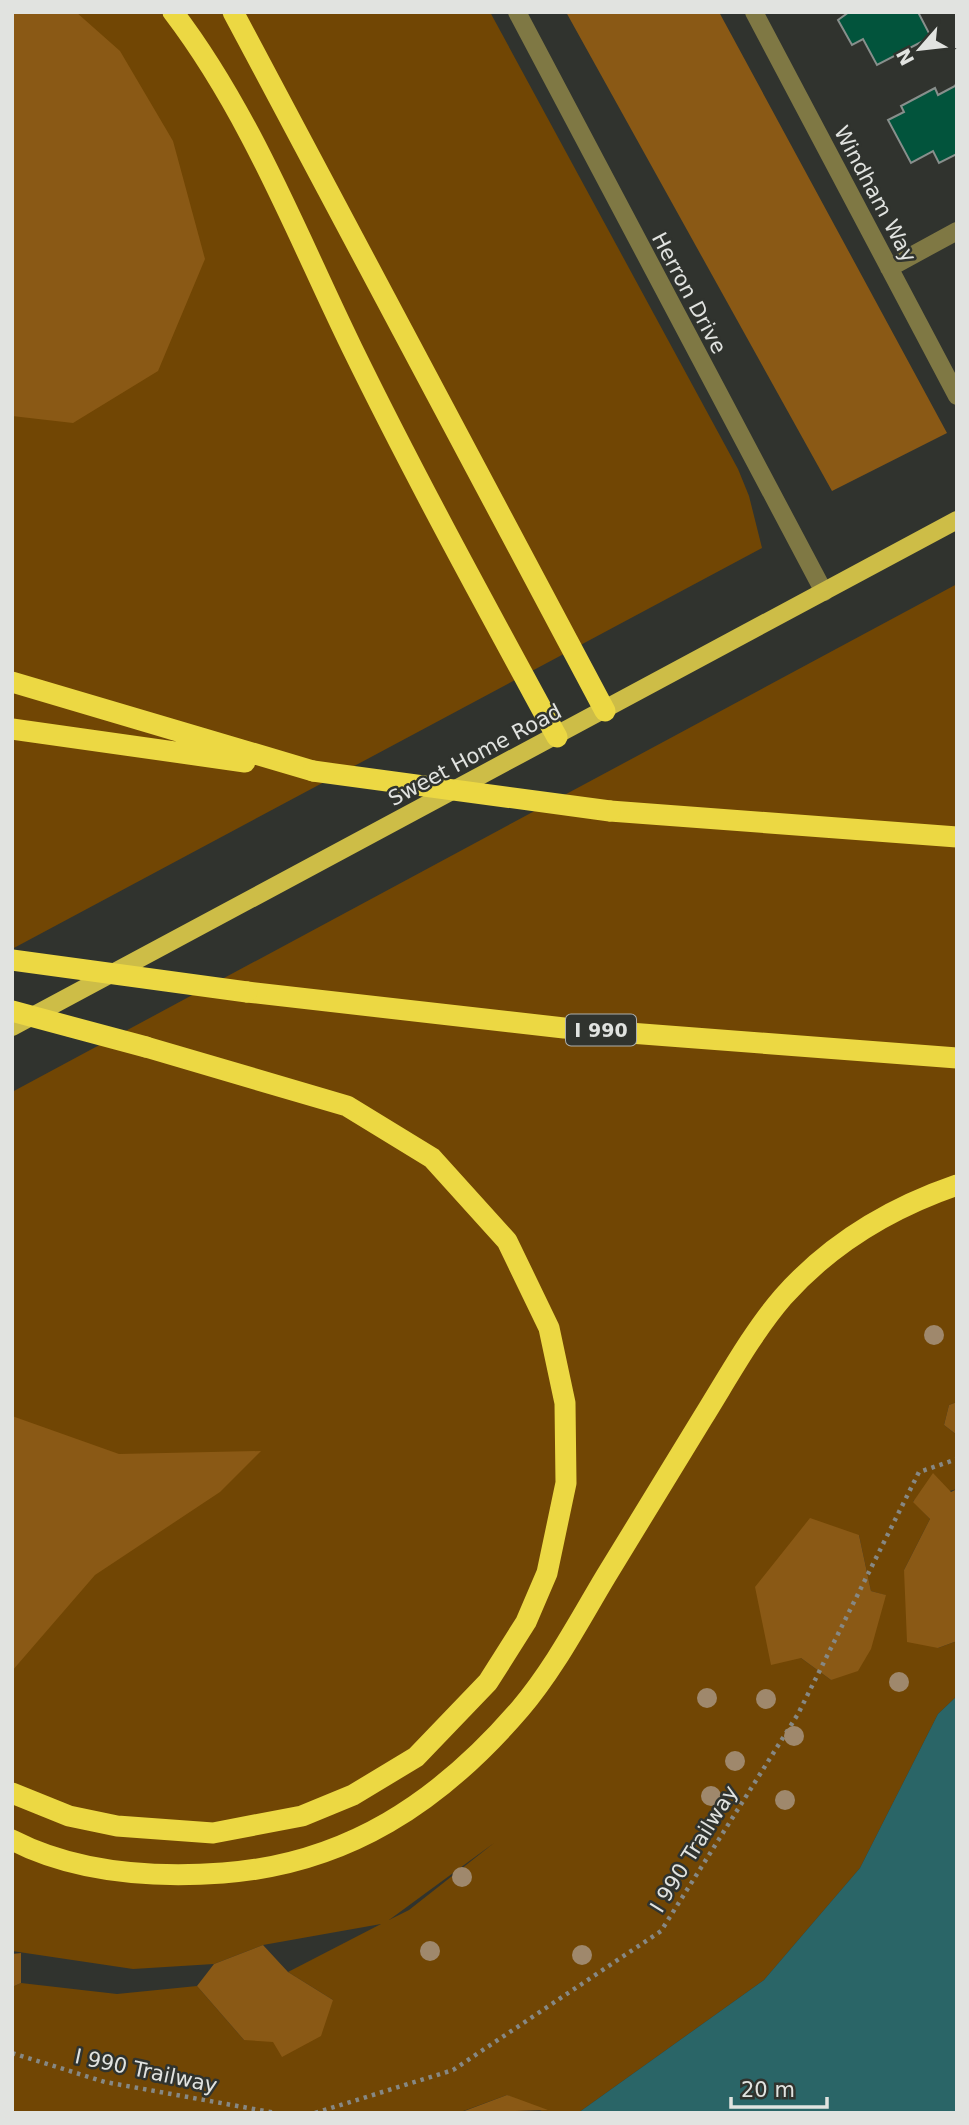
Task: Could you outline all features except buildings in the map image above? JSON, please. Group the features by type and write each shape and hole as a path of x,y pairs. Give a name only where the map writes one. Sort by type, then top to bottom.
{"highway":[{"path":"173,12 191,36 237,114 288,212 353,350 557,737"},
{"path":"233,12 604,710"},
{"path":"12,682 313,772"},
{"path":"12,730 610,811 957,837"},
{"name":"I 990","path":"12,960 247,992 564,1028 957,1058"},
{"path":"12,1011 347,1106 432,1158 507,1241 549,1328 565,1403 566,1483 547,1573 526,1622 488,1682 416,1757 353,1794 302,1815 213,1833 117,1826 69,1816 12,1793"},
{"path":"12,1840 62,1858 118,1872 169,1877 267,1870 322,1855 364,1836 440,1789 520,1709 554,1661 722,1386 781,1299 814,1266 851,1237 918,1199 957,1185"}],"main road":[{"name":"Sweet Home Road","path":"12,1027 557,737 957,520"}],"street":[{"name":"Herron Drive","path":"517,12 824,592"},
{"name":"Windham Way","path":"754,12 957,396"},
{"path":"889,268 957,232"}],"path":[{"name":"I 990 Trailway","path":"315,2113 453,2070 661,1931 799,1714 919,1472 957,1459"},
{"name":"I 990 Trailway","path":"12,2053 105,2082 276,2113"}],"shaded area":[{"path":"12,12 490,12 738,469 749,496 762,548 12,949"},
{"path":"12,12 76,12 120,51 173,141 205,259 158,371 73,423 12,416"},
{"path":"566,12 719,12 947,433 832,491"},
{"path":"957,584 957,1402 949,1405 944,1425 957,1435 957,1489 913,1501 930,1519 904,1570 938,1648 957,1641 957,1696 938,1714 860,1868 764,1980 578,2113 546,2113 507,2095 458,2113 12,2113 12,1987 21,1983 117,1994 197,1986 244,2040 333,2000 288,1972 381,1924 263,1945 214,1964 133,1969 12,1951 12,1092","holes":["859,1535 871,1591 885,1595 831,1680 801,1658","494,1843 409,1910 389,1920"]},
{"path":"957,1402 957,1435 944,1425 949,1405"},
{"path":"12,1416 119,1454 261,1451 220,1492 95,1575 12,1671"},
{"path":"933,1473 951,1492 957,1489 957,1641 938,1648 907,1642 904,1570 930,1519 913,1502"},
{"path":"810,1518 859,1535 871,1591 886,1595 871,1649 858,1671 831,1680 801,1658 771,1665 755,1587"},
{"path":"263,1945 288,1972 333,2000 321,2036 282,2057 273,2042 244,2040 197,1986 214,1964"},
{"path":"21,1953 21,1983 12,1987 12,1954"},
{"path":"507,2095 548,2110 459,2113"}],"water":[{"path":"957,1696 957,2113 578,2113 764,1980 860,1868 938,1714"}]}
